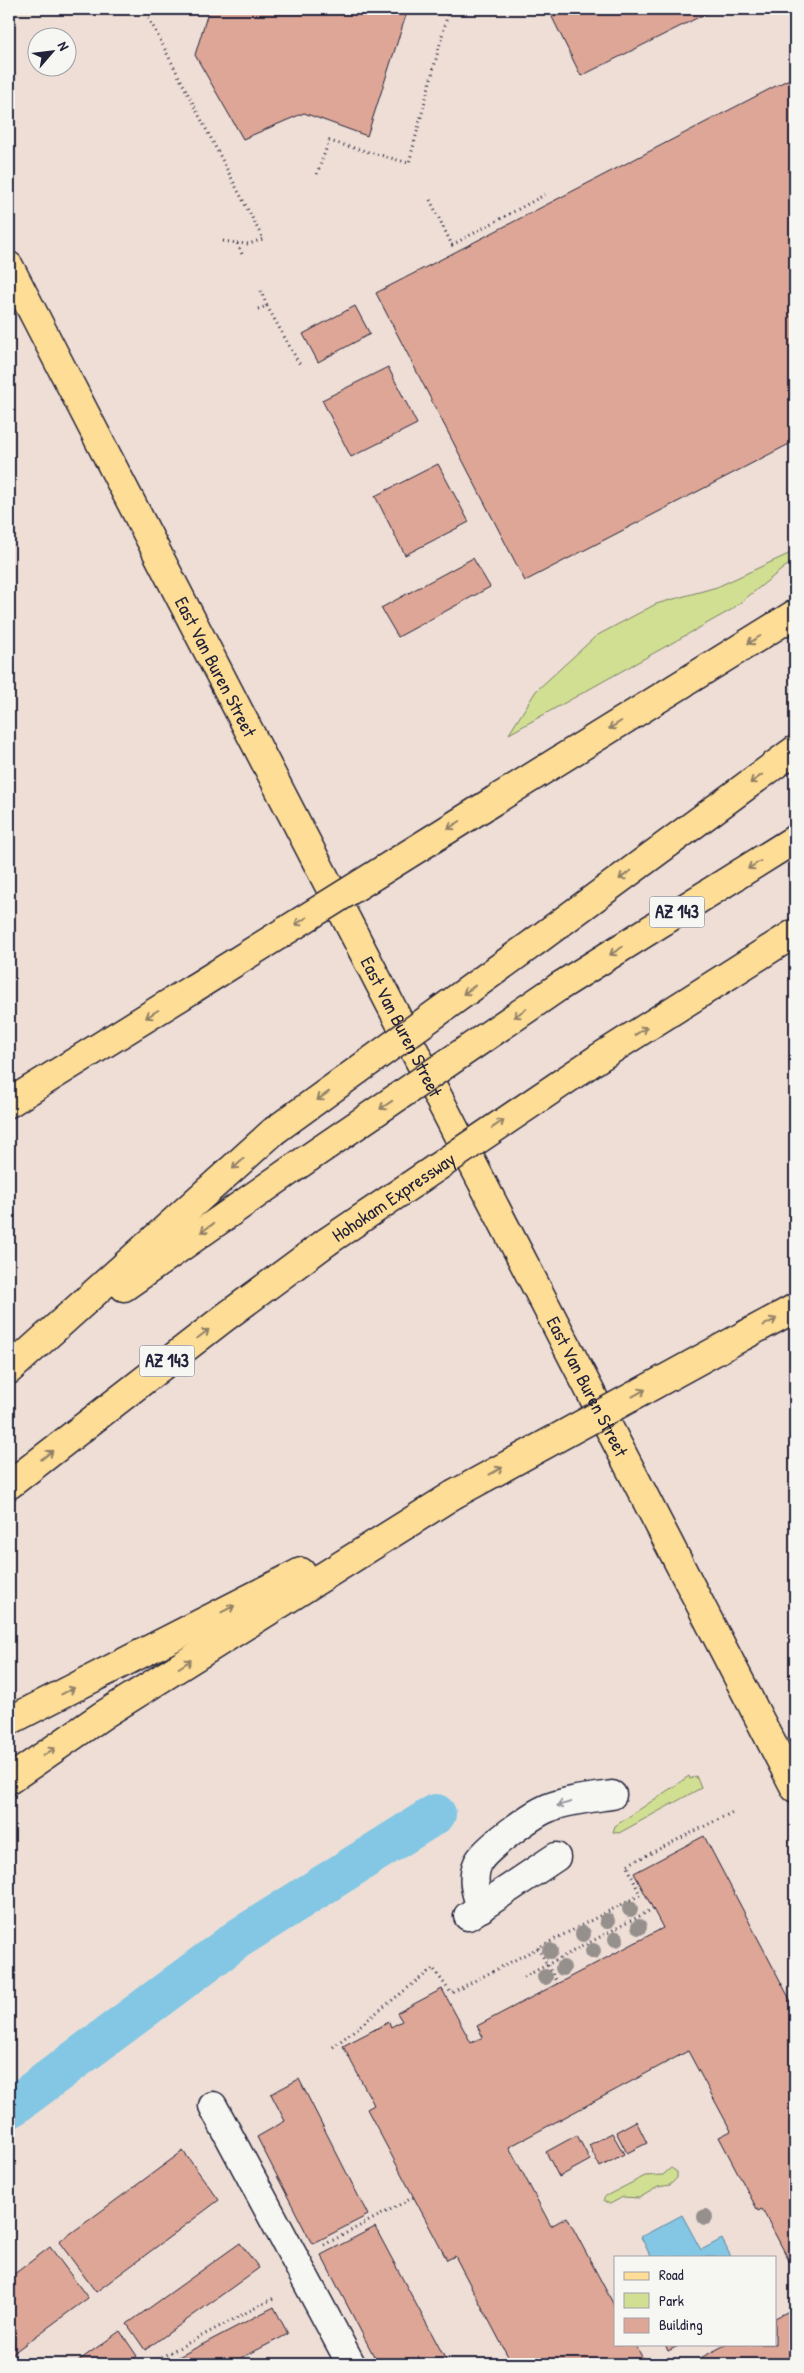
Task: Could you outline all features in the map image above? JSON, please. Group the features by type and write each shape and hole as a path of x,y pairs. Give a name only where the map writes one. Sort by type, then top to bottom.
{"main road":[{"name":"East Van Buren Street","path":"9,266 706,1616 792,1772"},
{"path":"9,1103 795,614"},
{"path":"9,1371 274,1132 795,750"},
{"name":"AZ 143","path":"9,1371 96,1307 291,1170 560,986 795,839"},
{"name":"Hohokam Expressway","path":"9,1485 162,1365 328,1241 600,1057 795,933"},
{"path":"9,1721 453,1494 795,1308"},
{"path":"9,1780 103,1716 453,1494"}],"lane":[{"path":"556,1856 474,1912 474,1876 478,1862 488,1849 547,1808 612,1795"},
{"path":"213,2106 351,2364"}],"path":[{"path":"144,9 263,239 250,244 223,241"},
{"path":"317,174 329,141 409,163 449,9"},
{"path":"430,200 452,245 548,193"},
{"path":"238,243 242,254"},
{"path":"261,291 267,306 300,366"},
{"path":"258,309 267,306"},
{"path":"333,2048 433,1968 451,1993 640,1895 627,1865 735,1811"},
{"path":"524,1976 653,1909"},
{"path":"538,1948 558,1984"}],"green space":[{"path":"795,551 795,559 731,610 509,734 536,691 596,636 656,604 717,587"},
{"path":"689,1776 690,1779 696,1776 701,1788 619,1833 613,1832 615,1826"},
{"path":"671,2168 677,2172 677,2178 670,2185 658,2187 639,2198 623,2197 610,2204 604,2201 604,2197 645,2176 663,2175"}],"water":[{"path":"682,2215 701,2250 722,2239 730,2256 650,2256 641,2237"}],"building":[{"path":"209,9 408,9 367,136 304,113 243,139 195,55"},
{"path":"569,9 710,9 711,11 581,76 552,17"},
{"path":"795,76 795,441 525,581 376,293"},
{"path":"355,306 370,334 318,362 303,334"},
{"path":"388,367 417,424 351,457 322,400"},
{"path":"438,464 469,522 405,555 375,496"},
{"path":"473,558 490,587 398,637 381,608"},
{"path":"704,1836 795,2009 795,2272 762,2209 758,2211 719,2137 731,2131 688,2051 509,2147 551,2226 567,2217 614,2305 614,2346 636,2346 646,2364 512,2364 455,2256 447,2260 367,2109 374,2105 343,2046 389,2022 391,2027 402,2021 397,2013 442,1989 471,2043 483,2037 477,2026 663,1928 634,1873"},
{"path":"299,2079 368,2215 312,2244 257,2137 285,2121 271,2094"},
{"path":"636,2121 647,2143 627,2153 616,2132"},
{"path":"612,2133 624,2154 600,2167 589,2145"},
{"path":"577,2135 590,2160 559,2177 546,2152"},
{"path":"183,2151 219,2200 96,2292 59,2242"},
{"path":"375,2227 448,2364 378,2364 321,2255"},
{"path":"240,2243 259,2268 145,2350 127,2324"},
{"path":"50,2247 88,2298 9,2356 9,2278"},
{"path":"274,2307 288,2334 230,2364 165,2364"},
{"path":"795,2308 795,2364 689,2364 723,2346 776,2346 776,2318"},
{"path":"120,2331 137,2356 126,2364 74,2364"},
{"path":"666,2346 678,2346 668,2351"}],"waterway":[{"path":"9,2109 239,1938 436,1814"}]}
